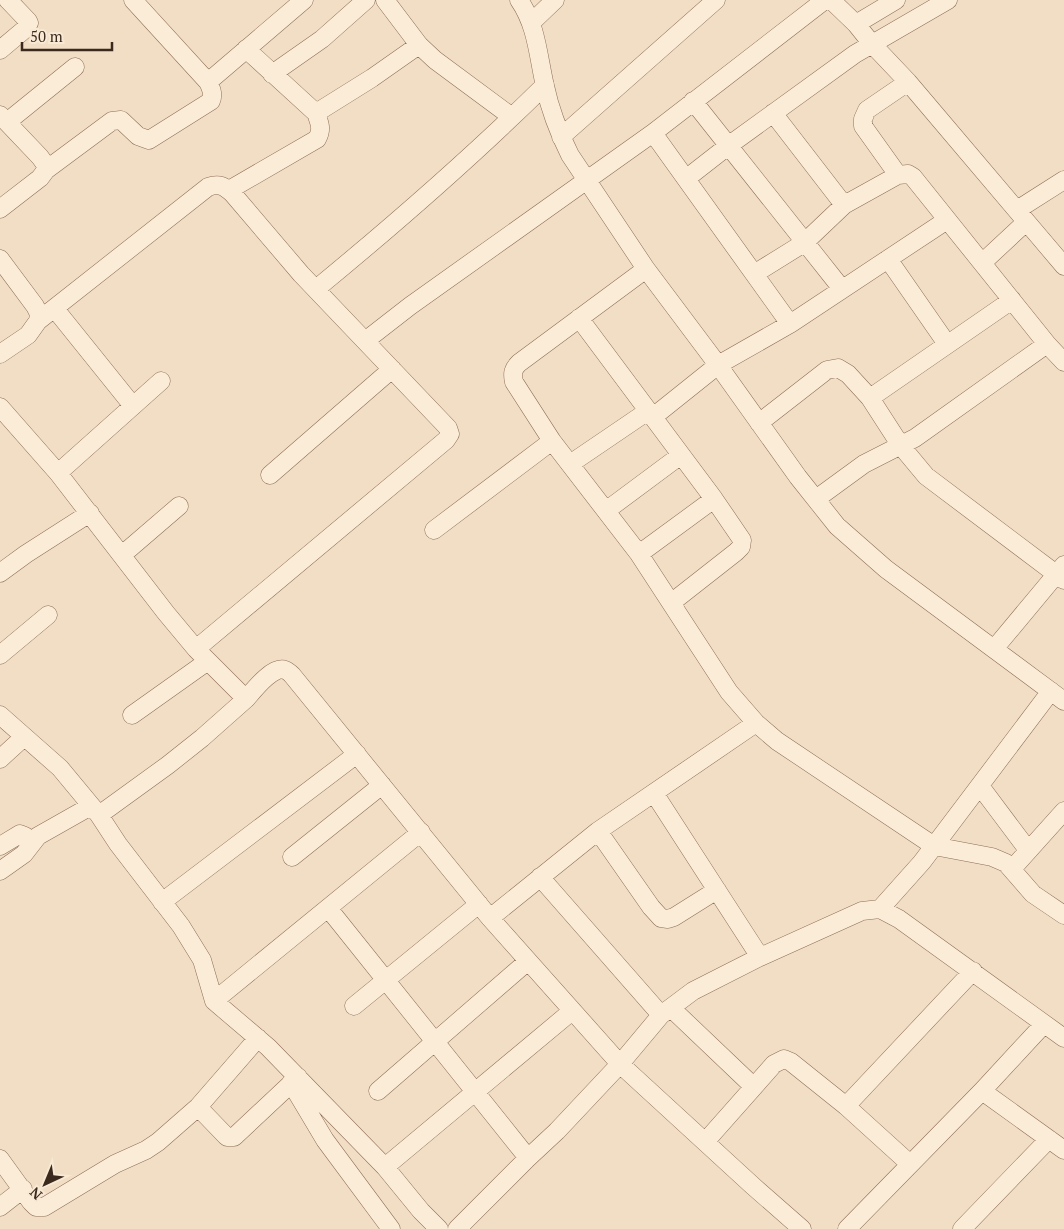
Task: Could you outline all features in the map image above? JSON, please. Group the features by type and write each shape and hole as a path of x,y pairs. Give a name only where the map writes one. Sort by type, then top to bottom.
{"street":[{"path":"0,50 29,24 28,20 8,0"},
{"path":"208,82 304,0"},
{"path":"272,74 322,39 366,0"},
{"path":"385,0 419,45 435,60 512,117"},
{"path":"519,0 532,22 549,102 561,137 570,155 646,268 798,477 837,526 886,569 1057,696 980,786 922,862 880,909"},
{"path":"532,22 555,0"},
{"path":"561,137 716,0"},
{"path":"365,342 410,306 653,133 825,0"},
{"path":"831,0 856,24 908,82 1064,266"},
{"path":"856,24 896,0"},
{"path":"687,178 823,76 872,44 948,0"},
{"path":"0,209 40,178 46,170 112,121 116,119 125,122 138,136 149,140 211,101 212,91 208,82 136,1"},
{"path":"316,112 372,78 419,45"},
{"path":"229,190 317,139 321,128 316,112 246,49"},
{"path":"46,170 45,164 40,157 3,118 75,67"},
{"path":"898,175 863,126 863,119 867,110 908,82"},
{"path":"316,289 414,206 545,85"},
{"path":"694,101 842,289"},
{"path":"773,113 844,205"},
{"path":"653,133 790,324"},
{"path":"754,274 804,243 844,205 898,175 908,174 913,177 1047,344 1064,362"},
{"path":"982,263 1021,216 1064,180"},
{"path":"0,354 28,335 38,321 208,187 217,184 229,190 316,289 448,428 450,434 446,440 132,715"},
{"path":"570,464 651,414 718,365 790,324 947,220"},
{"path":"0,259 35,306 39,314 38,321"},
{"path":"888,260 947,344"},
{"path":"646,268 518,362 514,368 512,374 514,382 552,441 639,554 729,692 756,723 777,740 934,846 992,857 1006,863 1033,894 1064,915"},
{"path":"870,398 1012,300"},
{"path":"54,309 133,406"},
{"path":"579,318 714,499 742,540 741,547 736,552 671,603"},
{"path":"816,499 864,464 901,446 1047,344"},
{"path":"759,422 827,370 838,368 848,374 870,398 901,446 926,476 1061,573 994,649"},
{"path":"270,475 392,369"},
{"path":"58,473 161,380"},
{"path":"0,407 58,473 166,613 202,655 246,699"},
{"path":"434,530 552,441"},
{"path":"607,510 681,455"},
{"path":"639,554 714,499"},
{"path":"122,555 179,506"},
{"path":"0,573 90,513"},
{"path":"0,654 48,615"},
{"path":"0,871 24,854 32,842 45,831 95,810 168,765 246,699 272,672 279,669 285,670 292,675 484,911 620,1064 802,1229"},
{"path":"0,715 60,768 95,810 181,926 202,960 214,1001 258,1038 294,1080 385,1167 421,1211 439,1229"},
{"path":"354,1006 385,980 484,911 540,877 598,832 756,723"},
{"path":"0,759 24,737"},
{"path":"162,902 357,754"},
{"path":"292,857 382,785"},
{"path":"980,786 1028,850"},
{"path":"654,794 760,957"},
{"path":"1012,869 1028,850 1062,818"},
{"path":"214,1001 421,832"},
{"path":"598,832 651,907 661,918 668,919 717,890"},
{"path":"0,846 20,834 32,842"},
{"path":"540,877 666,1011 754,1087"},
{"path":"328,908 528,1158"},
{"path":"457,1229 557,1131 620,1064 666,1011 693,991 760,957 862,911 880,909 899,919 1064,1038"},
{"path":"378,1091 528,961"},
{"path":"846,1106 973,971"},
{"path":"385,1167 572,1011"},
{"path":"847,1229 982,1091 1044,1024"},
{"path":"0,1159 34,1205 40,1208 44,1207 115,1164 146,1150 158,1142 198,1106 258,1038"},
{"path":"705,1142 774,1064 784,1059 791,1062 846,1106 910,1164"},
{"path":"198,1106 227,1137 234,1136 294,1080"},
{"path":"294,1080 329,1146 392,1229"},
{"path":"982,1091 1064,1150"},
{"path":"962,1229 1049,1139"},
{"path":"0,1207 23,1189"}]}
